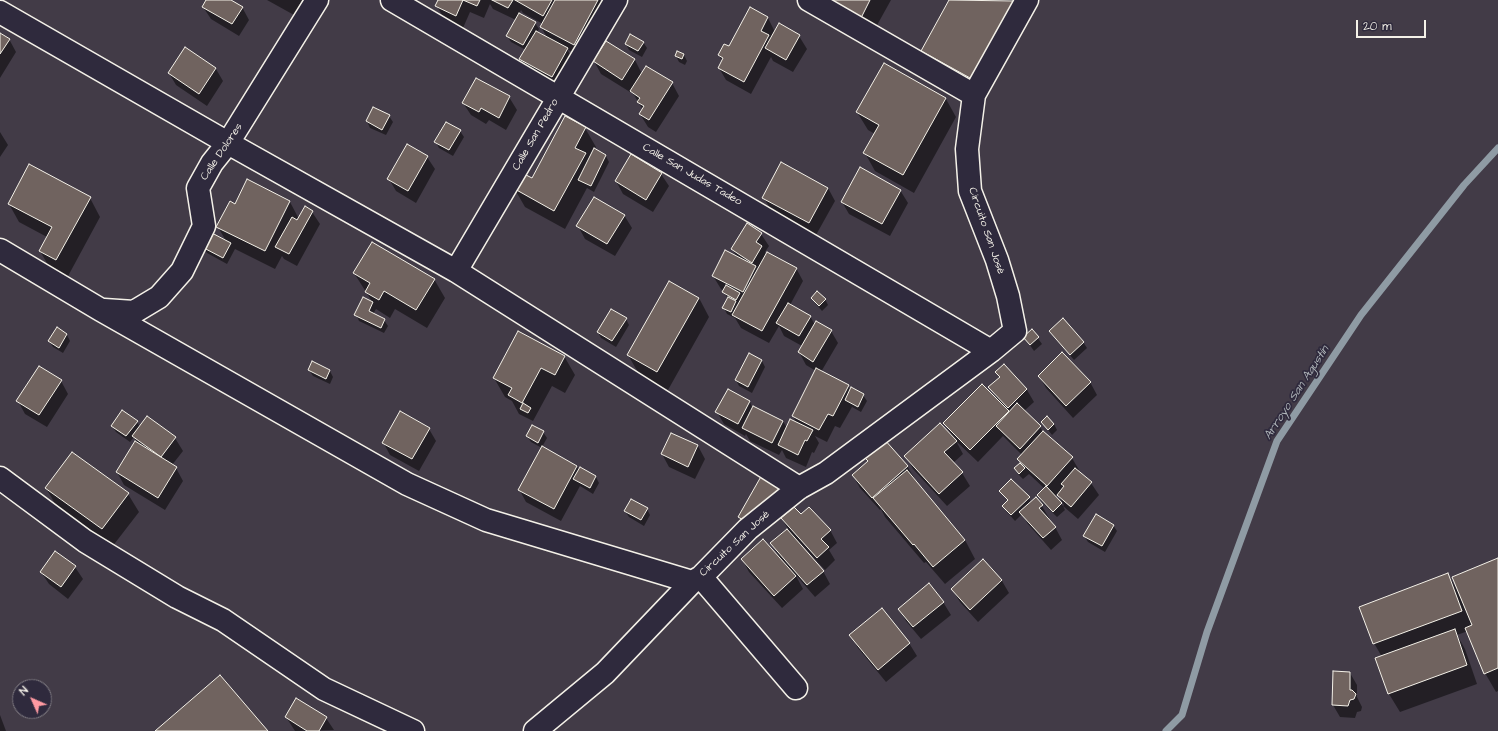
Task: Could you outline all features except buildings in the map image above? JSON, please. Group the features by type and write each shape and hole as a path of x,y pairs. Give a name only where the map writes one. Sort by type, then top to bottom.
{"street":[{"name":"Calle Dolores","path":"101,310 134,312 159,297 182,271 204,226 198,188 212,163 228,144 317,0"},
{"name":"Calle San Judas Tadeo","path":"392,0 991,352"},
{"name":"Calle San Pedro","path":"456,271 616,0"},
{"path":"809,0 974,95"},
{"name":"Circuito San José","path":"535,731 605,673 748,529 799,488 826,473 991,352 1015,331 1008,296 997,260 970,191 967,149 974,95 1027,0"},
{"path":"0,12 228,144 456,271 799,488"},
{"path":"0,250 101,310 407,484 486,520 697,579 796,688"},
{"path":"0,478 85,541 178,597 223,620 324,688 413,731"}],"waterway":[{"name":"Arroyo San Agustín","path":"1166,731 1182,715 1207,632 1277,441 1361,315 1464,185 1498,148"}]}
